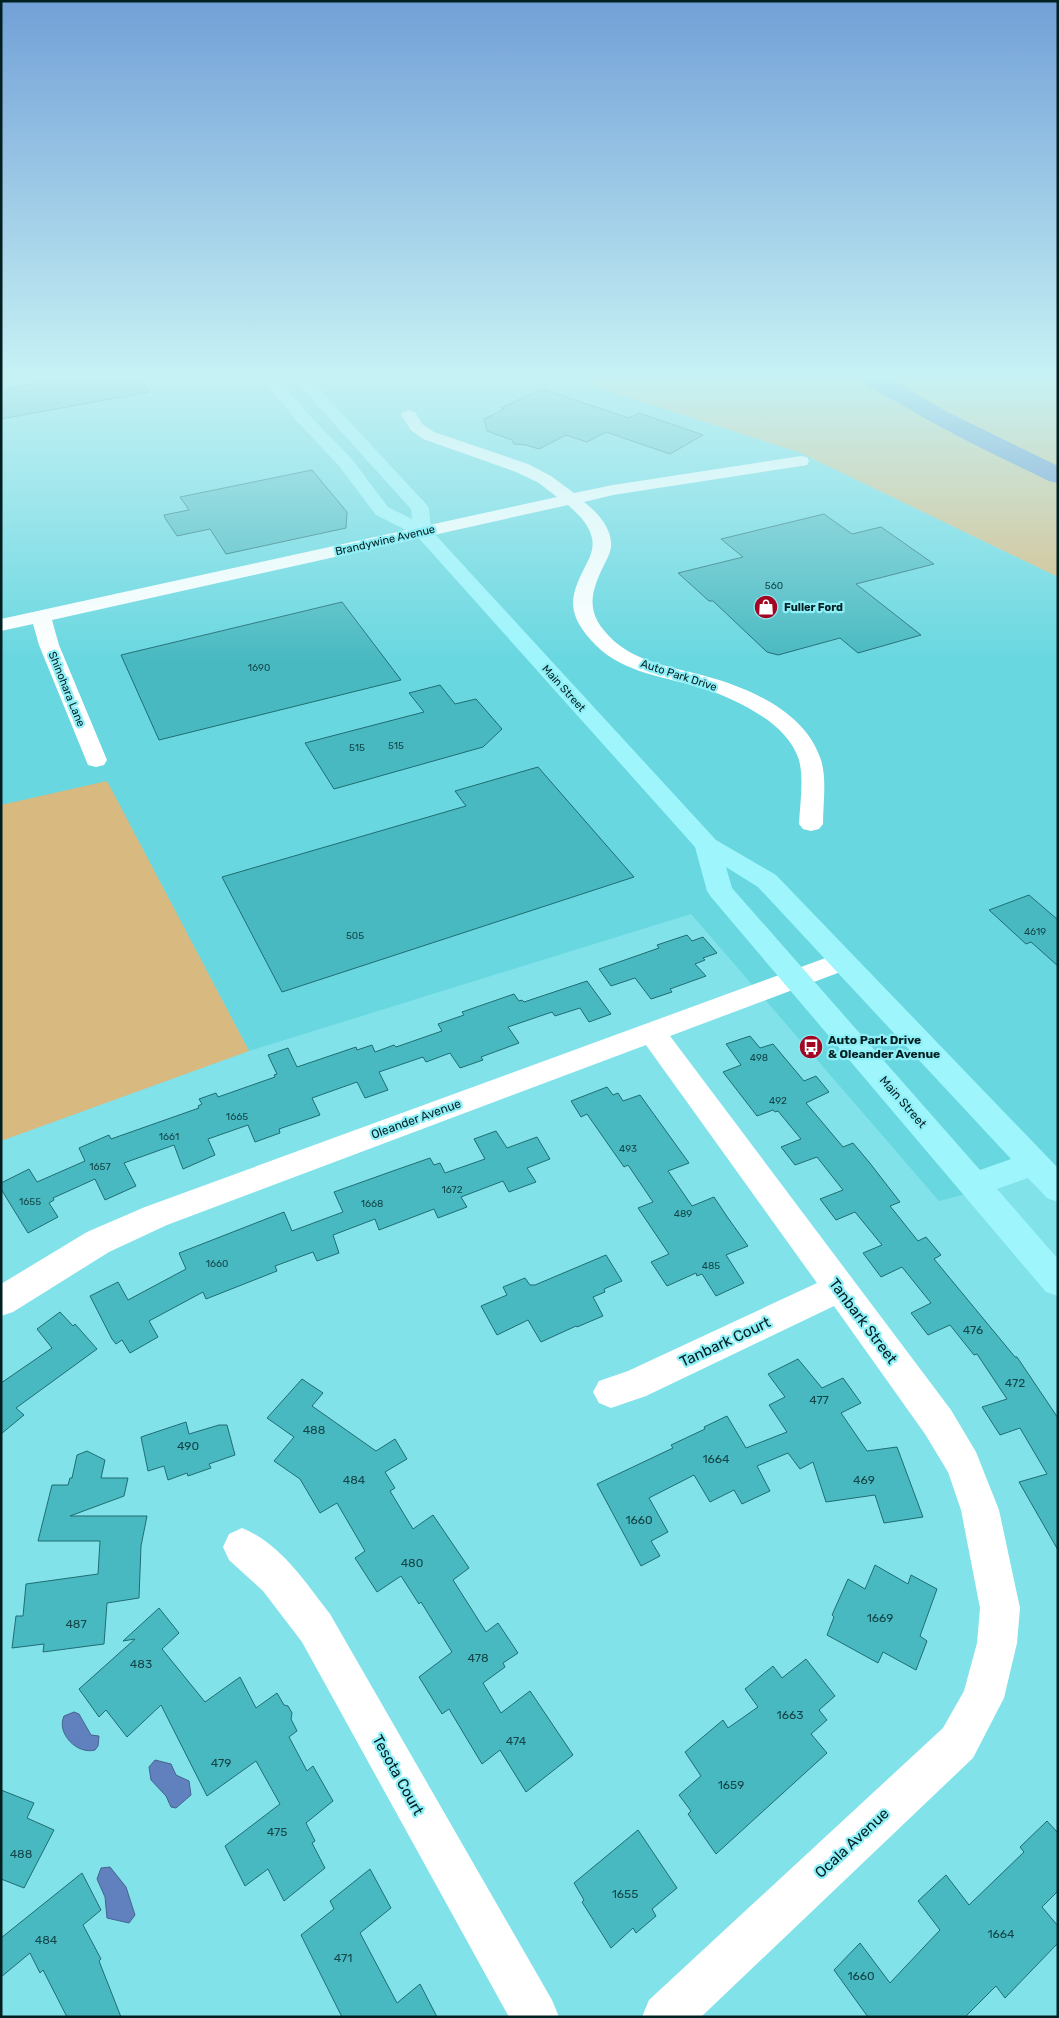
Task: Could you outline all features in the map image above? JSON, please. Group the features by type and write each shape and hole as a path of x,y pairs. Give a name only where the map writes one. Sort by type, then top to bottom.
{"main road":[{"name":"Main Street","path":"352,471 382,511 422,531 707,845 766,880 1058,1190"},
{"path":"386,471 420,508 422,531"},
{"name":"Main Street","path":"707,845 720,891 1058,1282"},
{"path":"975,1184 1034,1163"}],"street":[{"name":"Auto Park Drive","path":"528,471 553,484 595,524 602,543 600,556 584,587 580,604 590,626 608,646 629,659 672,675 707,683 754,702 779,719 798,738 810,761 811,824"},
{"name":"Brandywine Avenue","path":"1,625 613,490 731,471"},
{"name":"Shinohara Lane","path":"41,616 49,646 96,760"},
{"name":"Oleander Avenue","path":"1,1302 98,1242 156,1216 842,961"},
{"name":"Tanbark Street","path":"652,1032 938,1422 963,1464 980,1510 1000,1608 997,1643"},
{"name":"Tanbark Court","path":"611,1392 634,1385 838,1288"},
{"name":"Tesota Court","path":"242,1547 277,1577 316,1628 535,2017"},
{"name":"Ocala Avenue","path":"666,2017 958,1742 983,1698 997,1643"}],"shaded area":[{"path":"1,471 839,471 1058,577 1058,1170 939,1201 691,914 249,1051 107,782 1,805"},
{"path":"839,471 1058,471 1058,577"},
{"path":"107,781 249,1051 1,1141 1,805"},
{"path":"74,1712 79,1714 91,1735 99,1736 98,1746 95,1750 81,1749 75,1746 66,1736 62,1723 64,1716"},
{"path":"155,1760 171,1764 176,1775 189,1781 191,1795 176,1808 171,1807 166,1796 151,1780 149,1767"},
{"path":"110,1867 126,1887 135,1915 129,1923 107,1918 105,1897 97,1879 101,1868"}],"building":[{"path":"313,471 347,512 346,528 226,554 210,529 177,536 164,515 189,510 180,497"},
{"path":"824,514 852,534 881,527 934,564 856,584 921,635 858,653 840,638 778,655 767,652 713,601 709,601 678,573 743,557 721,539"},
{"path":"342,602 401,680 159,740 121,655"},
{"path":"440,685 455,704 476,699 502,729 483,747 334,789 305,743 424,712 409,693"},
{"path":"538,767 634,877 282,992 222,877 466,806 455,791"},
{"path":"1029,895 1058,920 1058,966 1031,942 1026,944 989,910"},
{"path":"687,935 692,941 703,937 717,953 703,958 705,960 695,964 706,976 670,989 672,992 651,999 635,978 611,986 599,969 659,948 657,945"},
{"path":"587,981 611,1014 589,1022 580,1008 555,1016 552,1012 508,1027 519,1043 481,1057 483,1060 460,1068 450,1053 426,1062 423,1057 379,1072 388,1090 365,1098 357,1082 312,1098 320,1115 279,1129 280,1133 255,1142 248,1125 208,1139 215,1155 183,1169 174,1145 124,1163 136,1186 105,1200 95,1179 53,1198 54,1200 49,1203 58,1217 28,1233 1,1189 1,1183 29,1169 37,1182 85,1161 79,1148 109,1135 111,1139 199,1108 198,1106 202,1104 199,1099 216,1093 218,1097 275,1077 274,1075 277,1074 268,1055 288,1048 297,1067 356,1047 357,1050 372,1045 375,1052 394,1045 396,1047 442,1031 438,1024 464,1015 462,1012 514,994 519,1001 522,1000 524,1002"},
{"path":"750,1036 760,1048 773,1044 804,1081 816,1076 829,1092 806,1103 843,1147 853,1143 869,1162 900,1202 890,1206 918,1241 926,1237 941,1255 934,1259 1015,1357 1017,1357 1058,1418 1058,1550 1019,1482 1047,1474 1020,1428 1000,1435 982,1407 1007,1399 977,1354 974,1355 950,1325 928,1335 911,1313 931,1303 902,1267 881,1277 863,1253 882,1245 855,1212 836,1220 820,1199 843,1190 817,1157 795,1165 781,1147 801,1139 778,1111 775,1112 773,1110 757,1116 723,1072 741,1065 726,1044"},
{"path":"607,1087 613,1095 618,1093 623,1101 640,1095 689,1163 668,1171 692,1206 714,1197 748,1246 726,1255 744,1283 716,1296 702,1274 697,1276 696,1273 667,1286 651,1262 669,1254 638,1208 653,1202 628,1165 624,1167 587,1114 581,1117 571,1101"},
{"path":"496,1131 507,1148 537,1137 550,1159 527,1168 536,1182 509,1192 503,1181 461,1197 467,1207 438,1218 434,1209 379,1230 375,1219 333,1235 339,1253 317,1261 313,1252 275,1266 277,1271 206,1299 203,1292 149,1321 158,1337 130,1353 122,1340 116,1344 112,1339 90,1296 118,1282 128,1300 186,1269 179,1253 284,1212 292,1231 343,1212 334,1192 430,1158 434,1165 440,1163 445,1173 485,1159 474,1139"},
{"path":"606,1255 622,1281 604,1289 605,1292 593,1297 603,1316 541,1342 528,1320 497,1335 481,1306 507,1295 503,1287 525,1278 530,1285 535,1285"},
{"path":"60,1312 73,1326 75,1324 97,1349 16,1408 24,1415 1,1434 1,1383 52,1348 37,1329"},
{"path":"798,1359 822,1388 843,1378 861,1403 841,1413 867,1451 897,1447 923,1517 884,1523 875,1495 826,1502 813,1462 800,1469 788,1453 757,1466 770,1491 742,1504 734,1490 710,1502 694,1475 649,1498 668,1532 651,1541 660,1556 641,1566 597,1484 673,1448 671,1445 727,1416 746,1448 787,1432 769,1405 785,1397 768,1374"},
{"path":"302,1379 323,1393 312,1406 376,1451 395,1439 407,1459 385,1472 395,1488 390,1491 413,1529 433,1515 469,1568 453,1580 486,1632 498,1623 518,1653 503,1663 505,1667 483,1683 501,1713 530,1691 573,1755 526,1792 500,1750 482,1764 449,1709 442,1714 419,1677 452,1652 421,1602 419,1604 401,1576 377,1592 355,1558 365,1551 337,1503 320,1513 300,1479 274,1461 294,1437 267,1418"},
{"path":"186,1422 189,1434 219,1425 227,1425 235,1455 209,1464 211,1468 188,1476 187,1473 168,1480 164,1466 148,1471 141,1437"},
{"path":"87,1451 105,1460 101,1478 128,1478 124,1496 70,1516 147,1516 141,1546 139,1598 107,1603 104,1644 43,1652 44,1644 12,1648 16,1616 23,1616 26,1584 98,1574 100,1541 38,1541 52,1485 68,1485 70,1478 72,1478 77,1455"},
{"path":"875,1565 908,1584 911,1575 937,1589 920,1636 927,1641 916,1670 883,1652 878,1663 827,1635 834,1617 832,1615 848,1579 865,1589"},
{"path":"159,1608 179,1633 162,1649 205,1702 240,1677 256,1708 277,1693 284,1705 288,1706 292,1713 291,1719 297,1731 289,1737 307,1771 313,1766 333,1801 306,1823 315,1841 312,1843 325,1868 284,1901 268,1869 245,1886 225,1846 280,1804 256,1761 207,1796 161,1705 127,1737 106,1710 99,1717 79,1689 135,1639 123,1641"},
{"path":"806,1659 835,1696 819,1710 827,1720 811,1734 827,1753 716,1854 688,1814 691,1811 679,1795 701,1776 685,1752 723,1720 728,1728 758,1707 745,1689 773,1666 782,1678"},
{"path":"1,1790 34,1803 27,1818 54,1830 24,1888 1,1879"},
{"path":"1047,1821 1058,1833 1058,1891 1042,1907 1058,1926 1058,1943 1005,1998 996,1986 965,2017 868,2017 834,1970 860,1943 890,1983 940,1930 918,1901 946,1875 969,1905 1024,1852 1020,1847"},
{"path":"638,1830 677,1888 652,1909 656,1916 636,1933 633,1928 611,1948 582,1902 584,1900 574,1883"},
{"path":"370,1869 391,1908 360,1933 397,2003 420,1984 437,2017 342,2017 301,1935 334,1909 330,1901"},
{"path":"82,1873 101,1910 83,1925 101,1959 99,1961 121,2017 67,2017 43,1970 40,1973 30,1953 1,1977 1,1938"}],"waterway":[{"path":"1048,471 1058,476"}],"place":[{"name":"Fuller Ford","path":"766,607"},
{"name":"Auto Park Drive & Oleander Avenue","path":"811,1047"}]}
